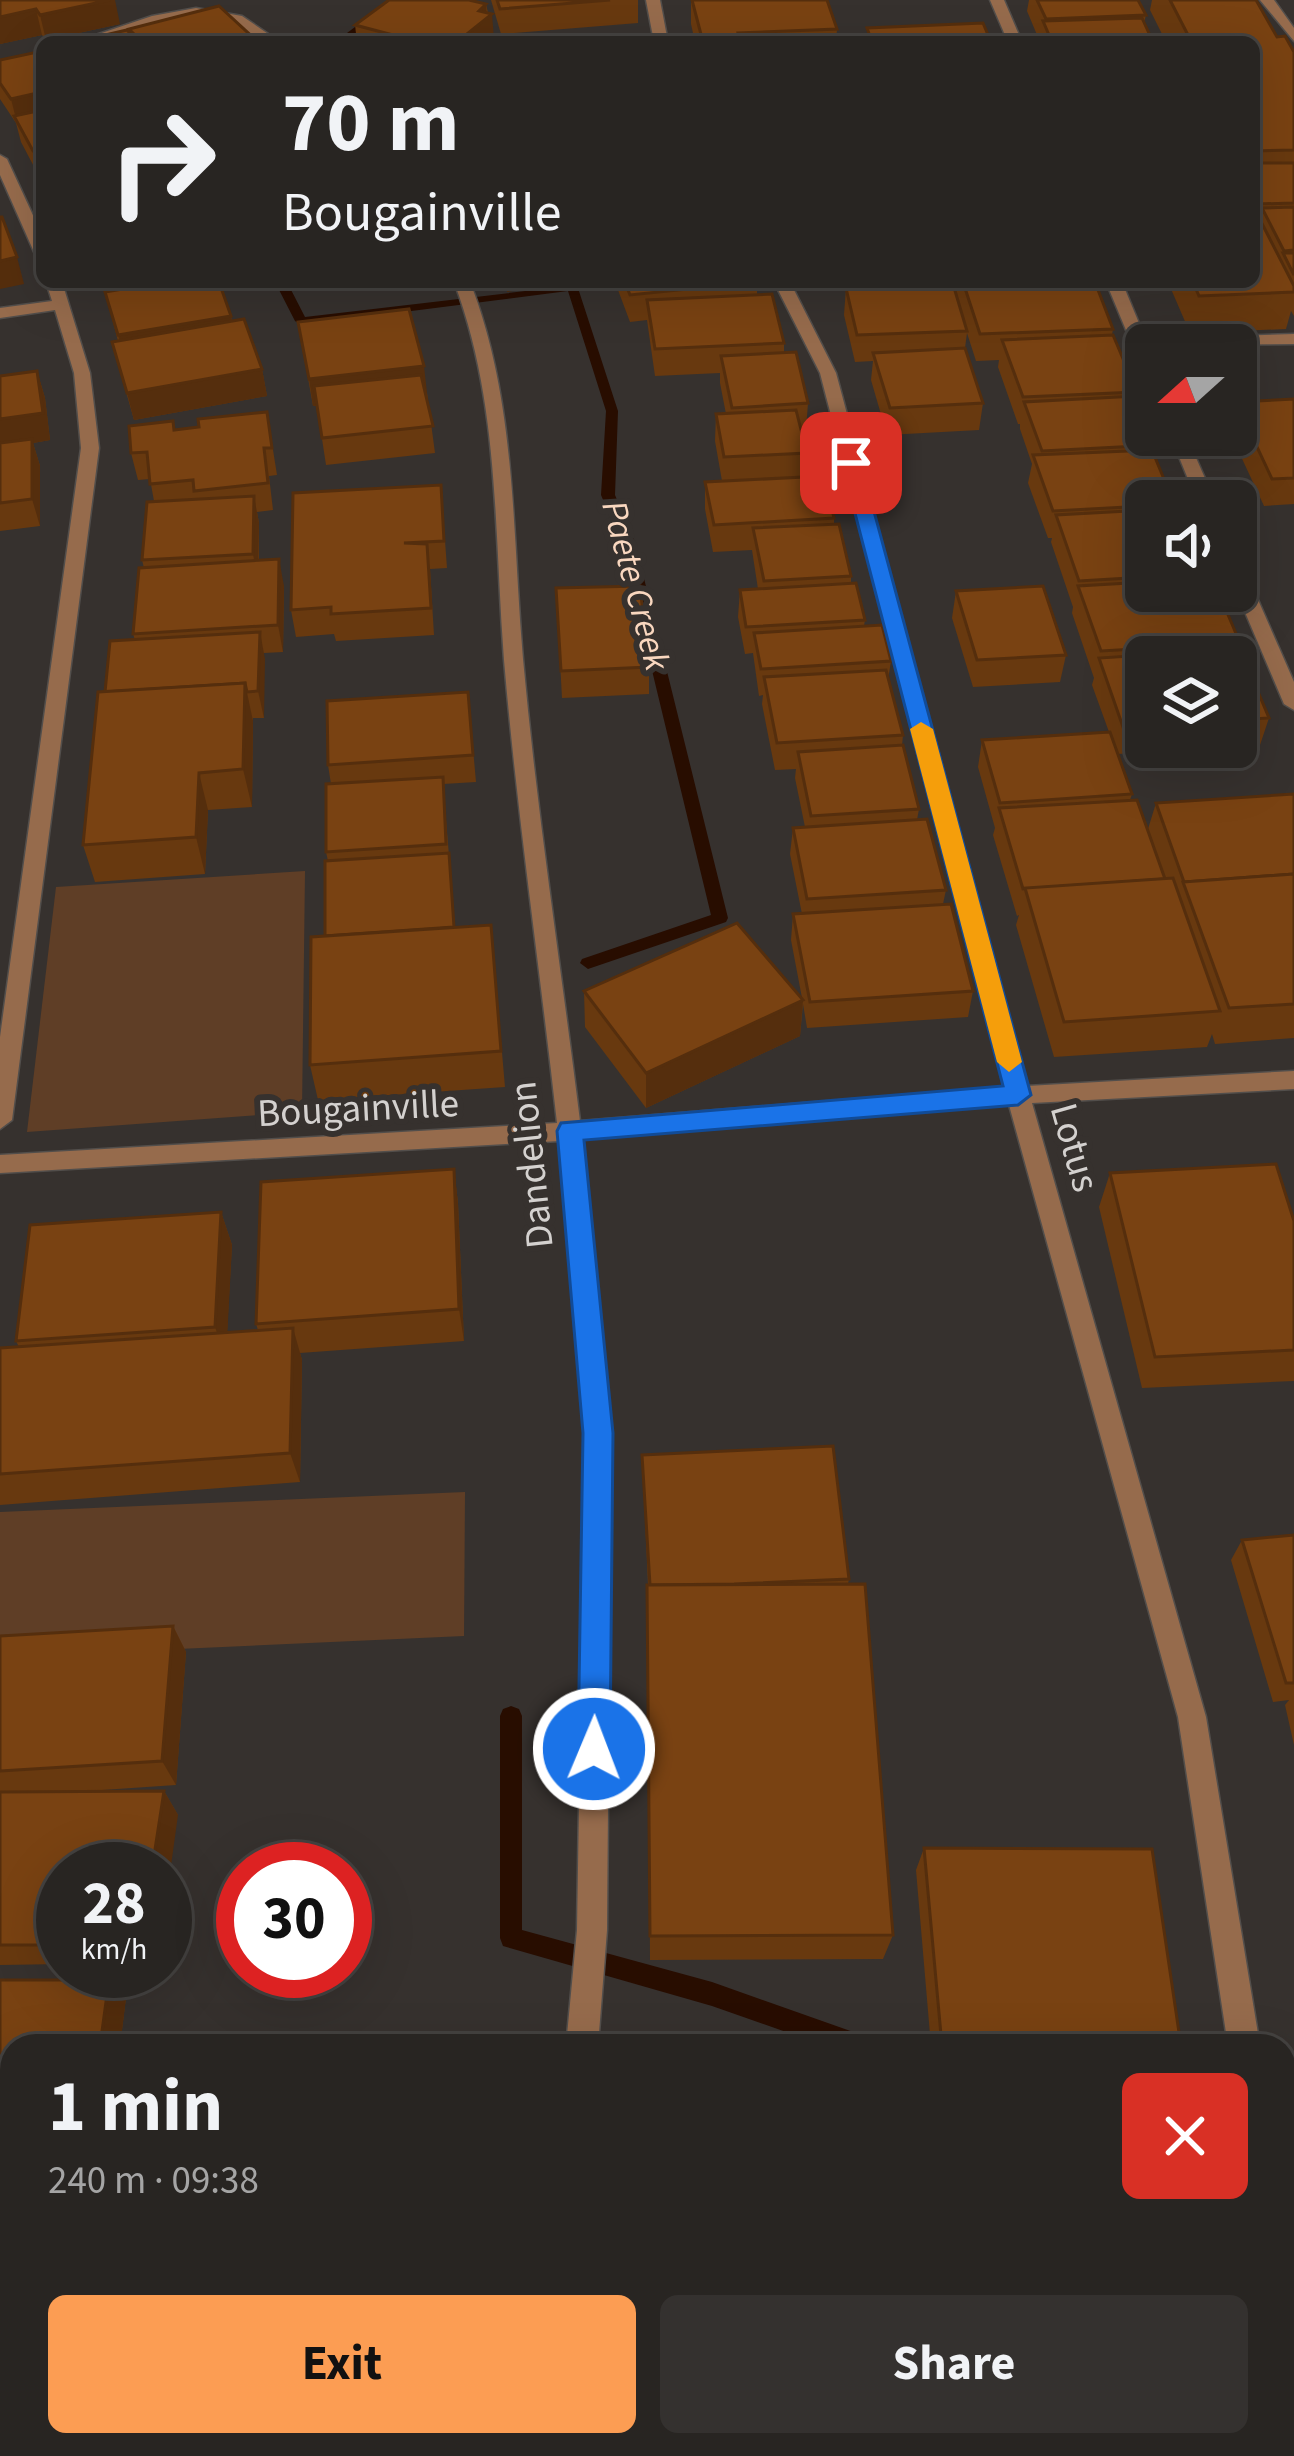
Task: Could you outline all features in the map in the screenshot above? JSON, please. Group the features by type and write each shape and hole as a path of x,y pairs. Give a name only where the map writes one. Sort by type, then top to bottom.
{"street":[{"path":"653,0 660,36"},
{"path":"998,0 1013,36"},
{"path":"1267,0 1294,37"},
{"path":"105,36 176,17 218,13 237,18 264,36"},
{"path":"0,159 36,238"},
{"path":"0,1120 90,448 82,373 56,288"},
{"name":"Dandelion","path":"464,288 499,427 514,662 570,1131 598,1433 592,1930 582,2034"},
{"name":"Lotus","path":"785,288 828,373 1018,1095 1192,1717 1242,2034"},
{"path":"1116,288 1131,324"},
{"path":"0,313 63,304"},
{"path":"1257,342 1294,339"},
{"path":"1254,612 1294,704"},
{"name":"Bougainville","path":"0,1164 570,1131 1018,1095 1294,1080"}],"shaded area":[{"path":"305,871 302,1112 27,1132 56,887"},
{"path":"465,1492 464,1636 0,1657 0,1512"}],"building":[{"path":"0,0 110,0 40,15 36,9 0,17"},
{"path":"389,0 469,0 486,4 479,11 492,14 464,36 386,36 355,25"},
{"path":"497,0 610,0 500,9"},
{"path":"692,0 827,0 837,29 739,36 701,36"},
{"path":"1037,0 1138,0 1146,15 1046,19"},
{"path":"1170,0 1256,0 1277,37 1285,36 1294,52 1294,150 1260,151 1260,36 1188,36"},
{"path":"219,6 252,36 136,36 129,29"},
{"path":"1142,18 1150,36 1049,36 1043,21"},
{"path":"983,23 988,36 870,36 867,28"},
{"path":"127,30 132,36 101,36"},
{"path":"36,52 36,93 11,99 0,83 0,60"},
{"path":"36,111 36,151 33,151 14,116"},
{"path":"1260,163 1294,163 1294,203 1260,204"},
{"path":"1294,207 1294,250 1284,251 1262,208"},
{"path":"0,217 17,257 0,261"},
{"path":"1260,220 1294,292 1199,296 1196,288 1260,288"},
{"path":"1283,253 1294,253 1294,275"},
{"path":"221,288 231,316 118,335 105,292"},
{"path":"627,288 698,288 630,295"},
{"path":"846,288 954,288 967,331 857,335"},
{"path":"965,288 1097,288 1113,329 980,334"},
{"path":"772,294 784,343 655,349 647,300"},
{"path":"409,309 424,366 309,379 298,322"},
{"path":"244,319 262,369 127,393 112,342"},
{"path":"1113,335 1125,364 1125,393 1023,397 1002,340"},
{"path":"965,348 983,403 890,408 873,353"},
{"path":"796,352 808,403 732,408 721,356"},
{"path":"37,371 43,413 0,419 0,376"},
{"path":"421,375 433,426 322,438 314,386"},
{"path":"1125,397 1125,447 1042,451 1024,402"},
{"path":"1294,399 1294,478 1272,479 1257,447 1257,401"},
{"path":"796,410 807,453 724,457 716,414"},
{"path":"267,412 272,448 264,448 268,483 194,491 193,480 150,484 147,452 131,453 129,426 173,421 174,430 199,427 198,419"},
{"path":"32,439 32,499 0,503 0,443"},
{"path":"1125,451 1125,456 1154,456 1164,480 1125,480 1125,507 1053,511 1033,455"},
{"path":"824,476 834,518 714,525 705,482"},
{"path":"441,485 444,541 404,543 427,544 431,608 331,614 331,607 291,610 293,493"},
{"path":"254,496 253,554 142,560 147,502"},
{"path":"1125,511 1125,578 1079,581 1056,515"},
{"path":"839,524 851,576 764,581 753,528"},
{"path":"279,559 278,625 133,634 139,568"},
{"path":"856,583 865,620 746,627 740,590"},
{"path":"1125,583 1125,612 1227,612 1237,636 1125,636 1125,650 1101,651 1078,586"},
{"path":"640,586 649,667 561,671 556,588"},
{"path":"1043,586 1066,655 977,660 956,591"},
{"path":"882,625 891,661 761,669 754,633"},
{"path":"260,632 258,691 247,692 245,683 105,692 110,641"},
{"path":"1125,656 1125,727 1123,727 1099,658"},
{"path":"886,670 903,735 777,743 764,677"},
{"path":"245,683 243,769 199,773 196,837 83,845 98,692"},
{"path":"1257,689 1269,718 1257,719"},
{"path":"468,692 473,755 328,765 327,701"},
{"path":"1110,732 1132,794 1000,803 982,740"},
{"path":"903,745 919,809 811,816 798,752"},
{"path":"443,777 446,844 326,852 326,784"},
{"path":"1294,794 1294,874 1184,882 1156,803"},
{"path":"1137,800 1165,879 1023,889 999,808"},
{"path":"927,819 946,890 807,899 793,828"},
{"path":"449,853 454,927 325,936 325,861"},
{"path":"1294,874 1294,1004 1229,1008 1183,882"},
{"path":"1173,878 1220,1011 1064,1022 1025,888"},
{"path":"951,904 973,991 810,1002 793,914"},
{"path":"737,923 803,1000 646,1073 584,991"},
{"path":"491,925 501,1051 310,1065 311,937"},
{"path":"1276,1164 1294,1221 1294,1350 1155,1357 1110,1173"},
{"path":"454,1169 459,1309 256,1324 261,1182"},
{"path":"221,1212 215,1327 16,1341 30,1225"},
{"path":"293,1328 290,1453 0,1474 0,1348"},
{"path":"833,1446 849,1579 650,1585 642,1455"},
{"path":"1294,1535 1294,1683 1286,1683 1242,1540"},
{"path":"865,1584 893,1935 650,1936 647,1585"},
{"path":"173,1626 162,1761 0,1771 0,1636"},
{"path":"164,1791 156,1842 36,1842 36,1945 0,1945 0,1792"},
{"path":"924,1848 1152,1849 1179,2034 941,2034"},
{"path":"0,1980 36,1980 36,1998 107,1998 102,2034 0,2034"}],"waterway":[{"name":"Paete Creek","path":"348,36 397,0"},
{"name":"Paete Creek","path":"284,288 301,321 565,288"},
{"name":"Paete Creek","path":"573,288 612,411 608,495 628,542 720,918 588,963"},
{"name":"Paete Creek","path":"511,1716 511,1938 712,1994 825,2034"}],"slow traffic":[{"path":"921,729 1009,1062"}],"route":[{"path":"594,1749 598,1433 570,1131 1018,1095 851,463"}]}
